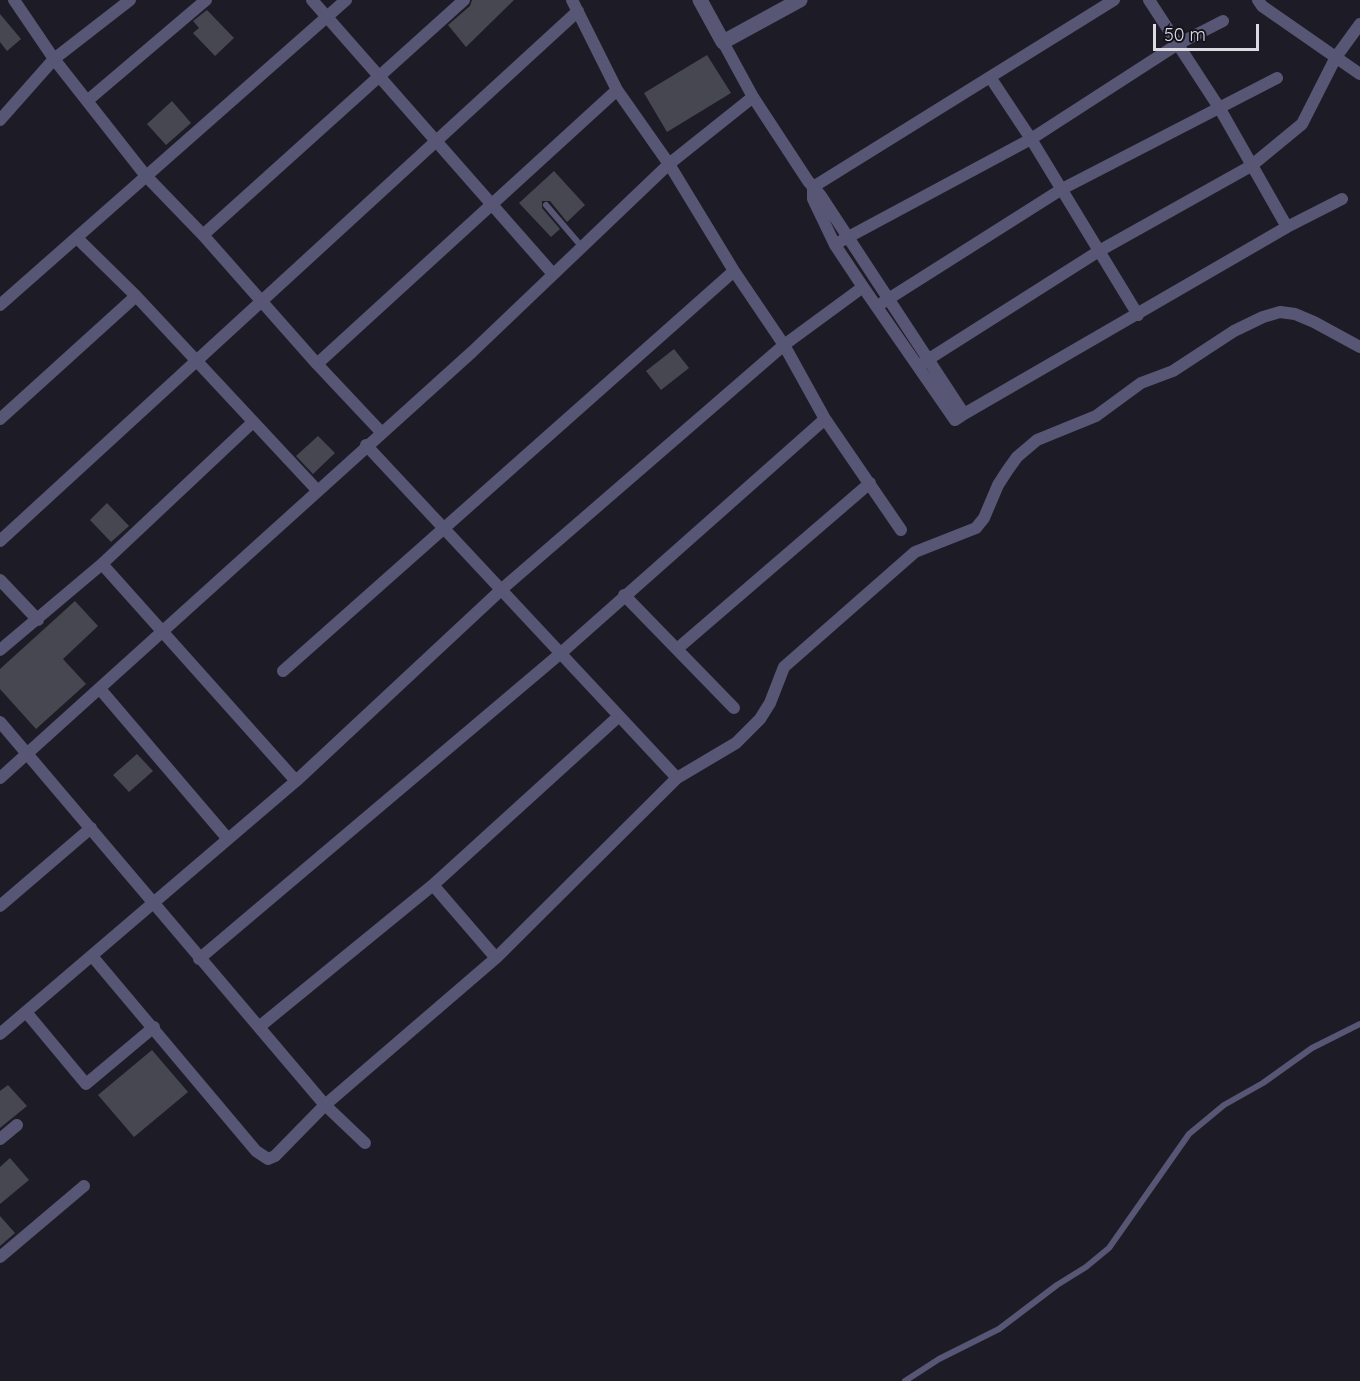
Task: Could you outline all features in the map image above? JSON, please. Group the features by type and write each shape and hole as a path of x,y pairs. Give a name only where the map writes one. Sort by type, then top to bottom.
{"street":[{"path":"14,0 54,59 146,176 204,235 317,364 381,432"},
{"path":"0,120 54,59 130,0"},
{"path":"87,101 206,0"},
{"path":"312,0 381,75 553,274"},
{"path":"0,305 346,0"},
{"path":"204,235 464,0"},
{"path":"700,0 753,98 821,196 888,300 955,420 1287,227 1342,199"},
{"path":"723,42 800,0"},
{"path":"813,187 1114,0"},
{"path":"1149,0 1220,108 1287,227"},
{"path":"1258,0 1262,6 1360,74"},
{"path":"0,541 437,140 575,5 617,90 669,164 734,271 784,345 825,419 901,530"},
{"path":"835,244 1031,139 1178,44 1223,21"},
{"path":"922,363 1099,251 1251,166 1302,124 1336,57 1360,24"},
{"path":"990,77 1031,139 1138,315"},
{"path":"876,307 1062,189 1277,78"},
{"path":"317,364 617,90"},
{"path":"0,778 366,445 472,352 669,164 753,98"},
{"path":"813,187 813,199 835,244 876,307 922,363"},
{"path":"77,238 136,296 317,490"},
{"path":"283,671 734,271"},
{"path":"0,1034 296,781 502,589 784,345 863,287"},
{"path":"0,419 136,296"},
{"path":"92,956 262,1156 268,1159 275,1156 325,1105 496,958 677,778 736,743 760,719 770,703 784,667 915,552 976,528 984,518 998,485 1007,471 1017,458 1037,440 1096,416 1141,383 1173,371 1234,331 1263,317 1280,312 1295,314 1314,322 1360,347"},
{"path":"199,959 561,653 825,419"},
{"path":"0,650 102,564 253,422"},
{"path":"366,445 677,778"},
{"path":"677,650 870,483"},
{"path":"102,564 296,781"},
{"path":"0,580 38,620"},
{"path":"624,595 734,708"},
{"path":"100,689 228,839"},
{"path":"258,1027 433,885 619,716"},
{"path":"0,722 325,1105 365,1143"},
{"path":"0,906 91,828"},
{"path":"433,885 496,958"},
{"path":"26,1012 86,1084 154,1027"},
{"path":"0,1139 17,1125"},
{"path":"0,1257 84,1186"}],"lane":[{"path":"546,205 582,247"},
{"path":"905,1381 939,1359 999,1329 1057,1285 1086,1267 1109,1248 1189,1134 1224,1105 1263,1083 1312,1048 1360,1024"}],"building":[{"path":"472,0 514,0 466,47 448,25 470,6"},
{"path":"207,10 234,38 215,56 193,33 199,28 193,21"},
{"path":"0,14 21,39 7,51 0,42"},
{"path":"707,55 731,93 667,132 644,93"},
{"path":"172,101 191,123 166,145 147,124"},
{"path":"554,171 585,205 567,222 550,201 542,201 542,208 560,229 551,237 519,203"},
{"path":"674,349 689,368 661,390 646,371"},
{"path":"318,436 335,453 313,474 296,456"},
{"path":"107,503 129,526 111,542 90,520"},
{"path":"75,601 98,626 63,659 86,684 36,729 0,689 0,669"},
{"path":"137,754 153,771 129,792 113,775"},
{"path":"152,1050 188,1092 134,1137 98,1095"},
{"path":"8,1085 27,1106 0,1128 0,1091"},
{"path":"10,1158 29,1180 0,1204 0,1167"},
{"path":"0,1216 15,1233 0,1246"}]}
